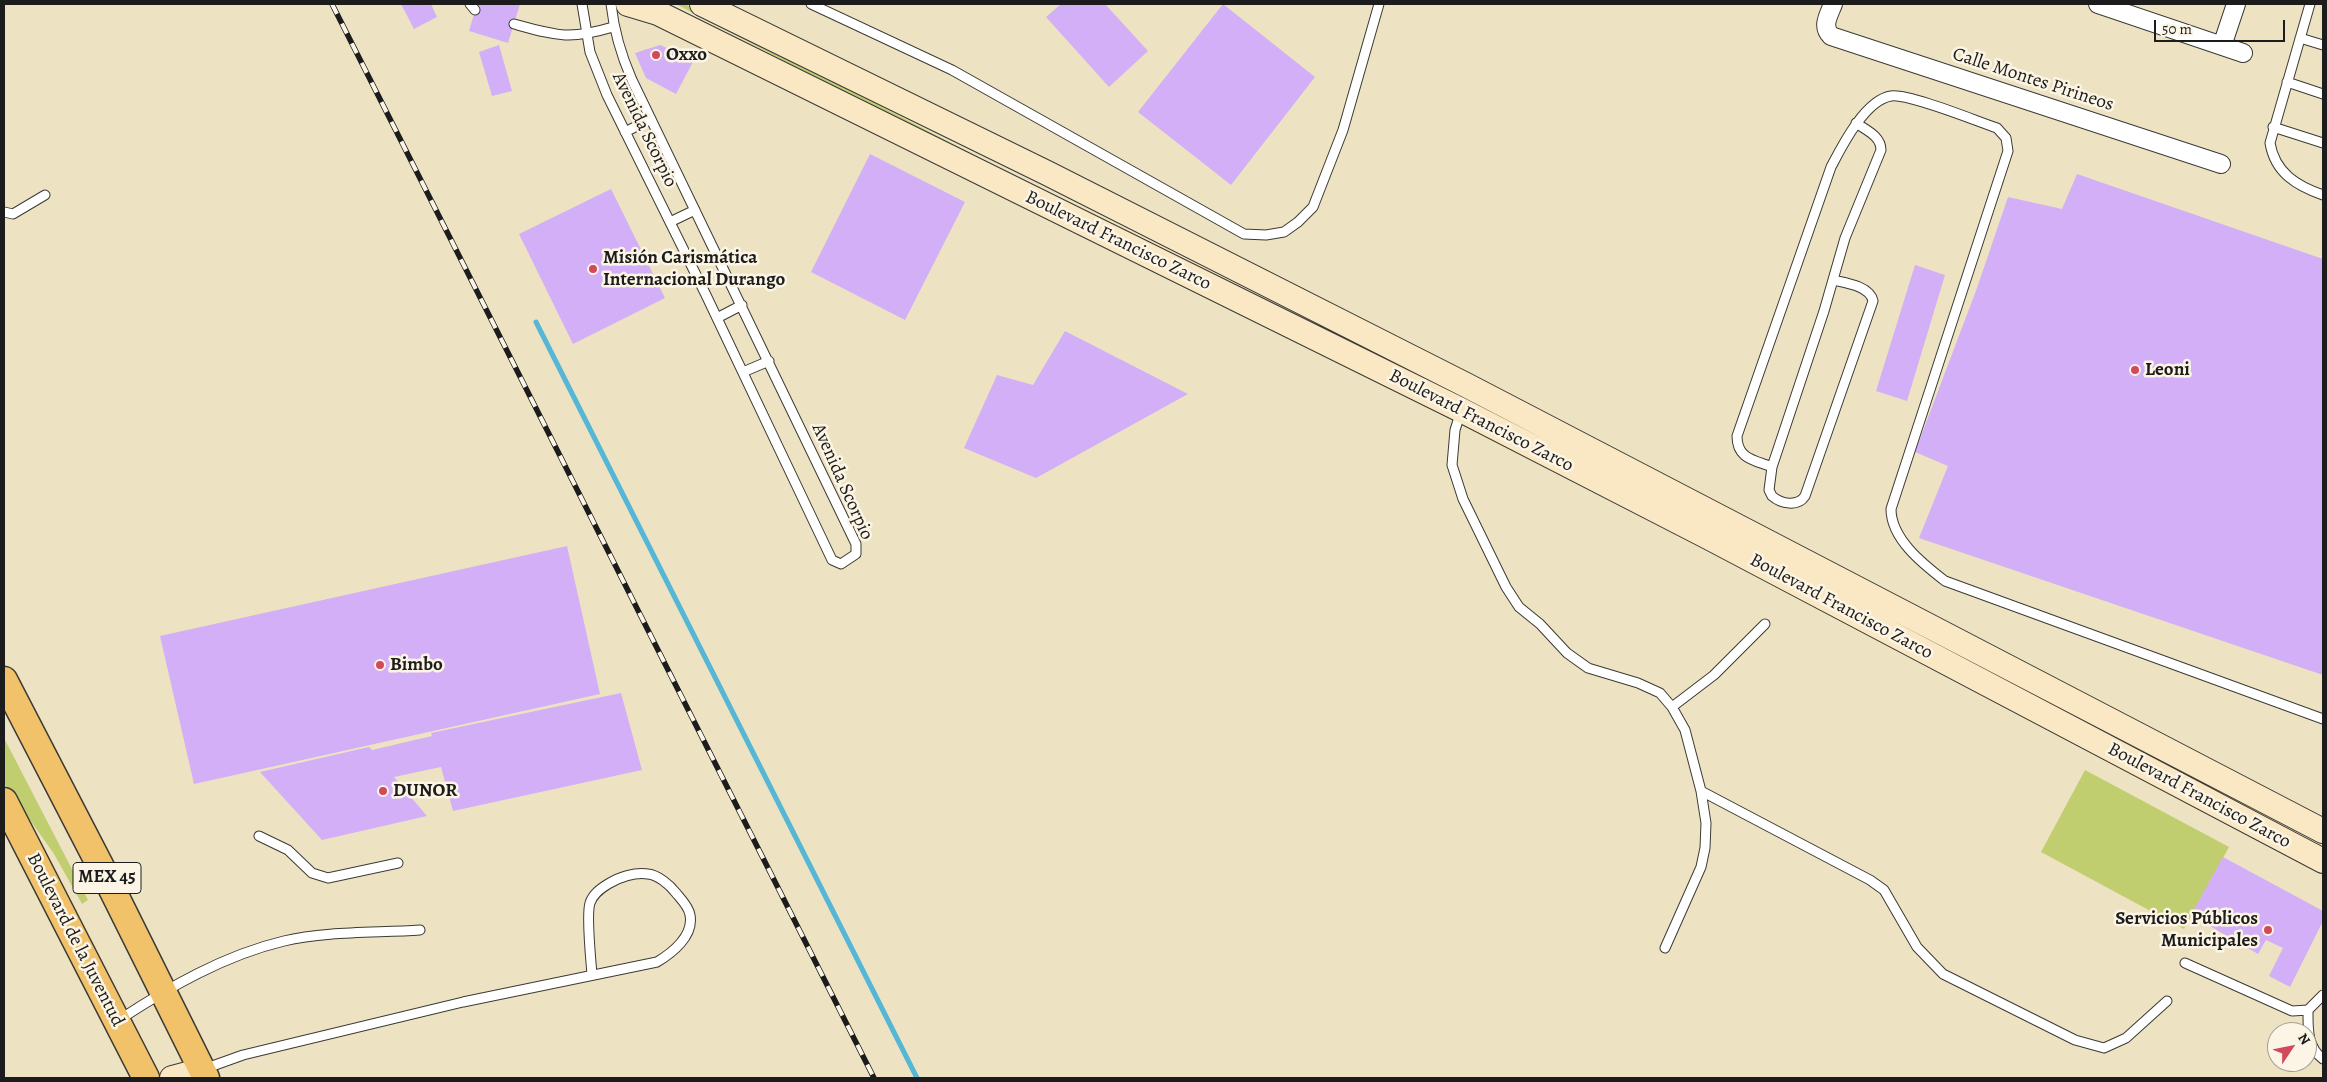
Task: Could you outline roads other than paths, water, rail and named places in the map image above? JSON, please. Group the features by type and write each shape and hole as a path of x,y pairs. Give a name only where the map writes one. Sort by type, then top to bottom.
{"main road":[{"name":"Boulevard Francisco Zarco","path":"628,4 658,13 1461,410 1767,568 2323,861"},
{"name":"Boulevard Francisco Zarco","path":"702,4 1047,173 1445,374 2323,831"},
{"path":"1035,199 1047,173"},
{"path":"1436,398 1445,374"},
{"path":"1533,447 1543,425"},
{"path":"1767,568 1778,547"},
{"name":"MEX 45","path":"4,680 164,991 204,1074"},
{"name":"Boulevard de la Juventud","path":"4,801 146,1078"},
{"path":"172,1078 204,1074"}],"street":[{"name":"Calle Montes Pirineos","path":"1833,4 1826,23 1826,30 1831,36 2221,164"},
{"path":"2098,4 2243,53"},
{"path":"2222,46 2236,4"}],"lane":[{"name":"Avenida Scorpio","path":"582,4 590,52 607,95 717,318 832,560 841,564 856,554 856,544 651,119 620,50 611,4"},
{"path":"811,4 952,70 1244,234 1266,235 1284,232 1298,222 1313,207 1343,130 1379,4"},
{"path":"2310,4 2273,127 2270,143 2277,164 2288,178 2305,188 2323,195"},
{"path":"514,24 563,36 586,35 614,27"},
{"path":"2300,38 2323,45"},
{"path":"2287,82 2323,94"},
{"path":"1772,467 1745,457 1739,449 1737,436 1831,167 1847,136 1856,123 1882,99 1901,96 1997,128 2002,132 2009,144 2005,160 1891,509 1894,526 1914,554 1945,581 2323,719"},
{"path":"625,132 651,119"},
{"path":"1833,280 1864,289 1871,295 1873,301 1805,496 1802,501 1794,503 1772,496 1769,490 1772,467 1845,238 1882,150 1877,138 1856,123"},
{"path":"2273,127 2323,143"},
{"path":"4,212 13,214 45,195"},
{"path":"670,222 695,210"},
{"path":"717,318 742,305"},
{"path":"743,372 768,361"},
{"path":"1461,410 1455,430 1452,465 1463,499 1506,587 1519,607 1540,624 1567,653 1588,668 1646,686 1660,693 1672,707 1685,730 1701,791 1706,823 1705,848 1701,867 1665,948"},
{"path":"1672,707 1714,675 1766,624"},
{"path":"1701,791 1870,880 1884,890 1917,948 1943,974 2075,1040 2104,1048 2126,1038 2167,1001"},
{"path":"259,836 288,850 312,873 328,878 398,863"},
{"path":"204,1074 243,1055 463,1002 592,976 657,962 669,955 678,946 691,924 690,914 674,890 656,876 647,874 631,875 614,880 597,892 589,904 592,976"},
{"path":"117,1021 164,991 228,961 282,942 303,938 420,930"},
{"path":"2185,963 2292,1011 2308,1010 2323,995"},
{"path":"2308,1010 2308,1035 2316,1053 2323,1059"}],"waterway":[{"path":"536,322 917,1078"}],"railway":[{"path":"332,4 874,1078"}],"place":[{"name":"Oxxo","path":"656,55"},
{"name":"Misión Carismática Internacional Durango","path":"593,269"},
{"name":"Leoni","path":"2135,370"},
{"name":"Bimbo","path":"380,665"},
{"name":"DUNOR","path":"383,791"},
{"name":"Servicios Públicos Municipales","path":"2268,930"}]}
